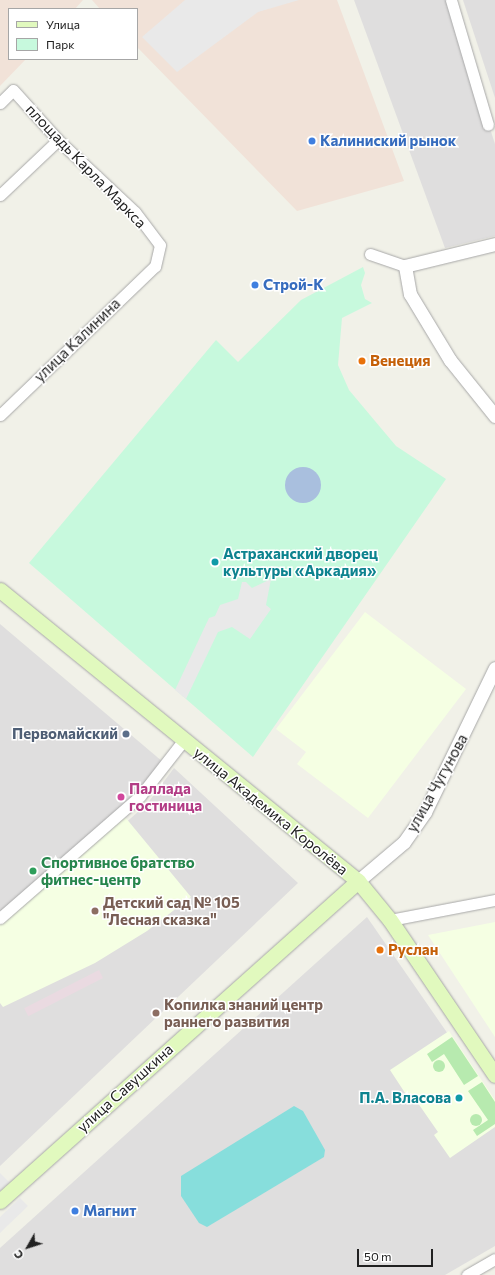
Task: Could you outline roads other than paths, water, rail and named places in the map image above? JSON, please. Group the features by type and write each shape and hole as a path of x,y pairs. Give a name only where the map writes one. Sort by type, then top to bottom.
{"main road":[{"name":"улица Академика Королёва","path":"0,590 183,741 358,881 390,920 495,1076"},
{"name":"улица Савушкина","path":"0,1201 358,881"}],"street":[{"path":"451,0 488,125"},
{"name":"площадь Карла Маркса","path":"0,103 13,90 58,140 135,212 160,245 155,266"},
{"path":"0,195 58,140"},
{"path":"370,254 405,266 495,244"},
{"name":"улица Калинина","path":"0,415 155,266"},
{"path":"405,266 410,294 450,360 495,416"},
{"name":"улица Чугунова","path":"358,881 404,842 425,812 495,668"},
{"path":"0,918 140,796 183,741"},
{"path":"390,920 495,900"},
{"path":"467,1275 495,1259"}],"place":[{"name":"Калиниский рынок","path":"312,141"},
{"name":"Строй-К","path":"255,285"},
{"name":"Венеция","path":"362,361"},
{"name":"Астраханский дворец культуры «Аркадия»","path":"215,562"},
{"name":"Первомайский","path":"126,734"},
{"name":"Паллада гостиница","path":"121,797"},
{"name":"Спортивное братство фитнес-центр","path":"33,871"},
{"name":"Детский сад № 105 \"Лесная сказка\"","path":"95,911"},
{"name":"Руслан","path":"380,950"},
{"name":"Копилка знаний центр раннего развития","path":"156,1013"},
{"name":"П.А. Власова","path":"459,1098"},
{"name":"Магнит","path":"75,1211"}]}
